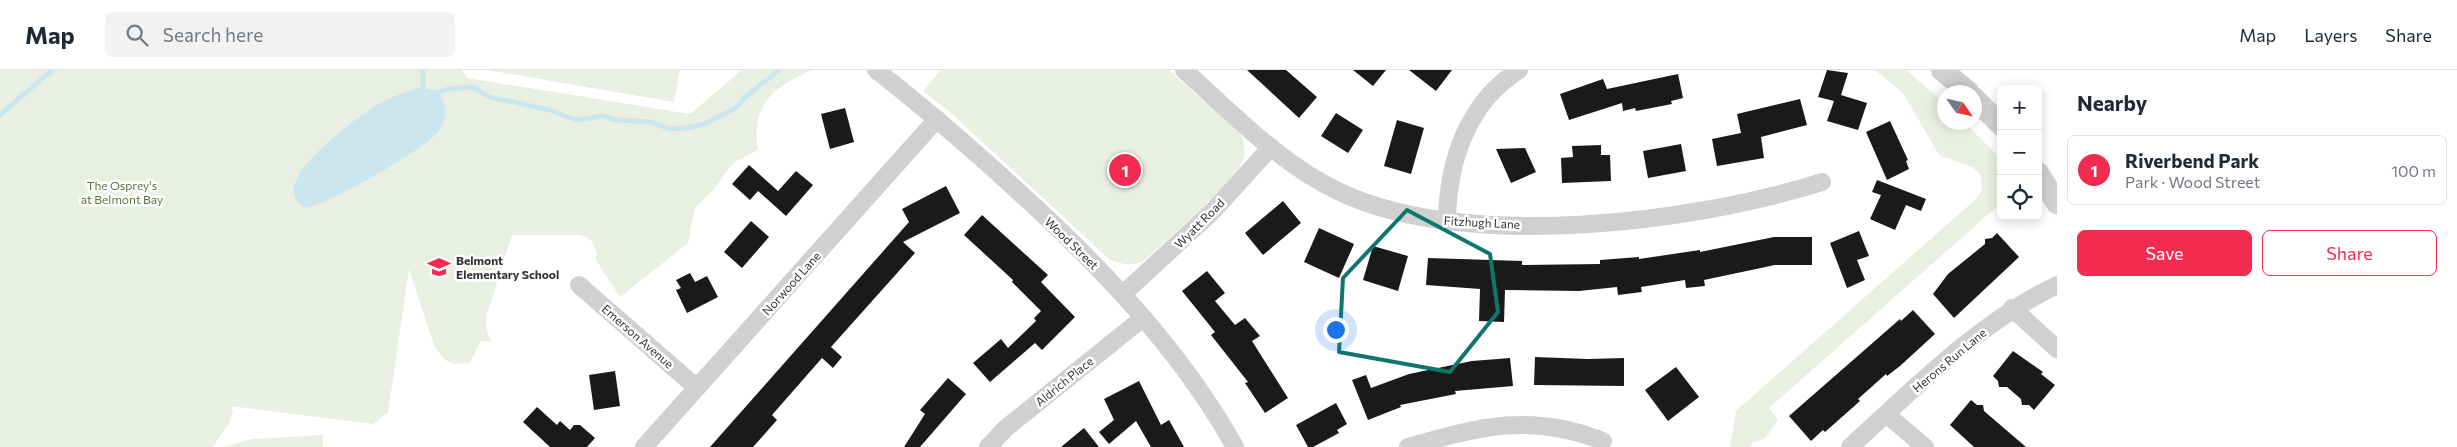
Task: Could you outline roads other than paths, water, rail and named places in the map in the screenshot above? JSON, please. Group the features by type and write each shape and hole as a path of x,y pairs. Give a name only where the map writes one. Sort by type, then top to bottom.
{"street":[{"name":"Wood Street","path":"876,70 937,119 1070,239 1123,294 1182,368 1235,447"},
{"name":"Fitzhugh Lane","path":"1184,70 1271,147 1316,178 1359,200 1407,214 1447,220 1522,224 1605,222 1676,215 1746,202 1822,182"},
{"path":"1447,220 1451,171 1466,129 1480,107 1496,88 1519,70"},
{"path":"1942,70 1960,85"},
{"path":"1982,106 1997,121"},
{"name":"Norwood Lane","path":"644,447 937,119"},
{"name":"Wyatt Road","path":"1123,294 1213,211 1271,147"},
{"path":"2039,175 2057,203"},
{"name":"Emerson Avenue","path":"579,285 697,388"},
{"name":"Herons Run Lane","path":"1850,447 1954,353 2012,308 2057,285"},
{"path":"2012,308 2057,349"},
{"name":"Aldrich Place","path":"988,447 1006,428 1143,318"},
{"path":"1886,414 1924,447"},
{"path":"1408,447 1458,440 1514,424 1534,424 1573,430 1603,441"}],"water":[{"path":"418,88 436,90 444,104 444,121 439,131 430,140 376,175 318,204 306,208 295,197 295,183 304,167 337,134 382,102"}],"waterway":[{"path":"0,115 52,70"},
{"path":"423,70 423,88"},
{"path":"439,92 448,89 473,87 489,97 550,110 576,120 602,116 617,120 651,122 669,129 686,128 705,124 737,107 745,97 779,70"}],"place":[{"name":"Riverbend Park","path":"1125,170"},
{"name":"Belmont Elementary School","path":"439,267"}],"park label":[{"name":"The Osprey's at Belmont Bay","path":"122,192"}]}
